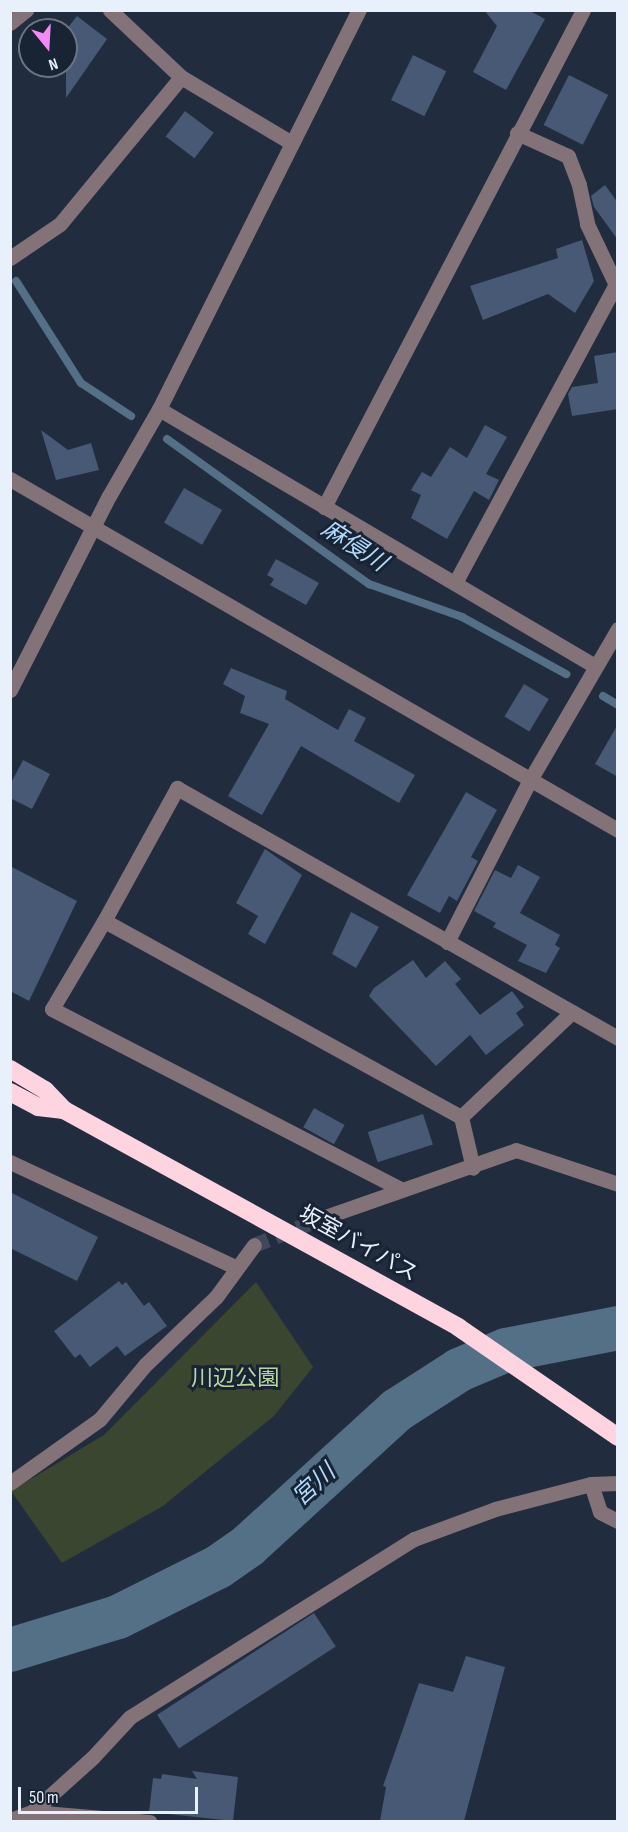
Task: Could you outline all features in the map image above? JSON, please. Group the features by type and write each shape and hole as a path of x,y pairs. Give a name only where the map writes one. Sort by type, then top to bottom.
{"highway":[{"name":"坂室バイパス","path":"10,1069 45,1090 64,1110 458,1327 618,1437"},
{"name":"坂室バイパス","path":"10,1092 38,1107 64,1110"}],"street":[{"path":"10,23 26,10"},
{"path":"110,10 181,77 290,142"},
{"path":"10,690 94,525 159,410 290,142 359,10"},
{"path":"324,507 517,132 583,10"},
{"path":"10,258 60,224 181,77"},
{"path":"455,584 616,288 587,224 568,156 517,132"},
{"path":"159,410 595,666"},
{"path":"10,479 94,525 618,830"},
{"path":"447,942 530,780 618,629"},
{"path":"400,1189 52,1009 104,921 177,788 618,1038"},
{"path":"104,921 461,1117 473,1168"},
{"path":"461,1117 572,1012"},
{"path":"325,1217 400,1189 473,1168 516,1150 618,1184"},
{"path":"10,1162 235,1266"},
{"path":"10,1483 100,1419 145,1365 216,1297 235,1266 254,1245"},
{"path":"10,1820 32,1812 93,1757 130,1717 396,1550 495,1509 591,1484 618,1483"},
{"path":"591,1484 600,1512 618,1521"},
{"path":"32,1812 150,1821"}],"green space":[{"name":"川辺公園","path":"256,1282 313,1367 274,1416 163,1506 62,1563 11,1491 104,1435"}],"building":[{"path":"484,10 528,10 545,19 506,90 473,72 497,26"},
{"path":"77,16 107,39 66,98 66,78 78,78 78,18 75,18"},
{"path":"413,55 446,71 424,116 391,100"},
{"path":"569,75 608,95 583,145 544,125"},
{"path":"185,111 214,133 194,158 166,137"},
{"path":"605,185 618,203 618,240 594,207 591,196"},
{"path":"582,240 594,281 575,313 548,294 483,320 470,286 558,258 556,249"},
{"path":"618,352 618,409 572,416 568,394 572,387 598,383 594,356"},
{"path":"485,425 507,437 486,474 499,480 489,500 474,491 447,539 411,518 421,495 411,490 422,472 431,477 450,447 467,458"},
{"path":"41,430 68,450 91,443 99,470 56,480"},
{"path":"184,488 222,510 202,545 164,523"},
{"path":"276,559 319,583 306,605 270,585 274,579 267,575"},
{"path":"231,668 287,691 285,699 338,730 349,709 366,718 354,741 415,775 399,803 301,746 262,815 228,796 269,724 240,713 245,696 223,684"},
{"path":"524,684 549,699 529,732 504,717"},
{"path":"618,724 618,777 595,764"},
{"path":"23,760 50,774 32,809 10,798 10,785"},
{"path":"466,792 497,810 471,857 478,861 457,901 449,896 440,913 407,895"},
{"path":"265,849 302,875 265,944 248,934 258,916 236,903"},
{"path":"518,865 540,877 520,913 560,935 555,945 560,948 546,973 518,961 527,945 493,927 496,923 474,911 495,870 511,878"},
{"path":"10,866 77,901 29,1001 10,991"},
{"path":"351,912 379,927 356,968 332,954"},
{"path":"413,960 426,978 445,961 461,979 455,984 480,1015 512,991 524,1007 516,1013 524,1025 486,1055 470,1035 436,1066 369,996 374,988"},
{"path":"314,1108 345,1125 334,1144 303,1127"},
{"path":"423,1114 433,1144 378,1162 368,1132"},
{"path":"10,1192 98,1237 77,1281 10,1248"},
{"path":"119,1281 122,1285 126,1282 144,1306 149,1302 167,1326 125,1356 117,1346 90,1367 80,1354 75,1358 54,1331"},
{"path":"314,1613 336,1647 179,1748 157,1715"},
{"path":"466,1656 505,1667 464,1821 380,1821 386,1787 383,1786 419,1683 453,1692"},
{"path":"192,1771 238,1777 233,1821 149,1812 153,1778 161,1779 162,1774 197,1779"}],"waterway":[{"name":"麻侵川","path":"16,281 81,383 131,416"},
{"name":"麻侵川","path":"167,439 369,584 462,617 566,674"},
{"name":"麻侵川","path":"603,696 618,705"},
{"name":"宮川","path":"10,1650 118,1617 218,1567 249,1545 397,1410 459,1370 506,1350 618,1328"}],"tunnel":[{"path":"254,1245 325,1217"}]}
